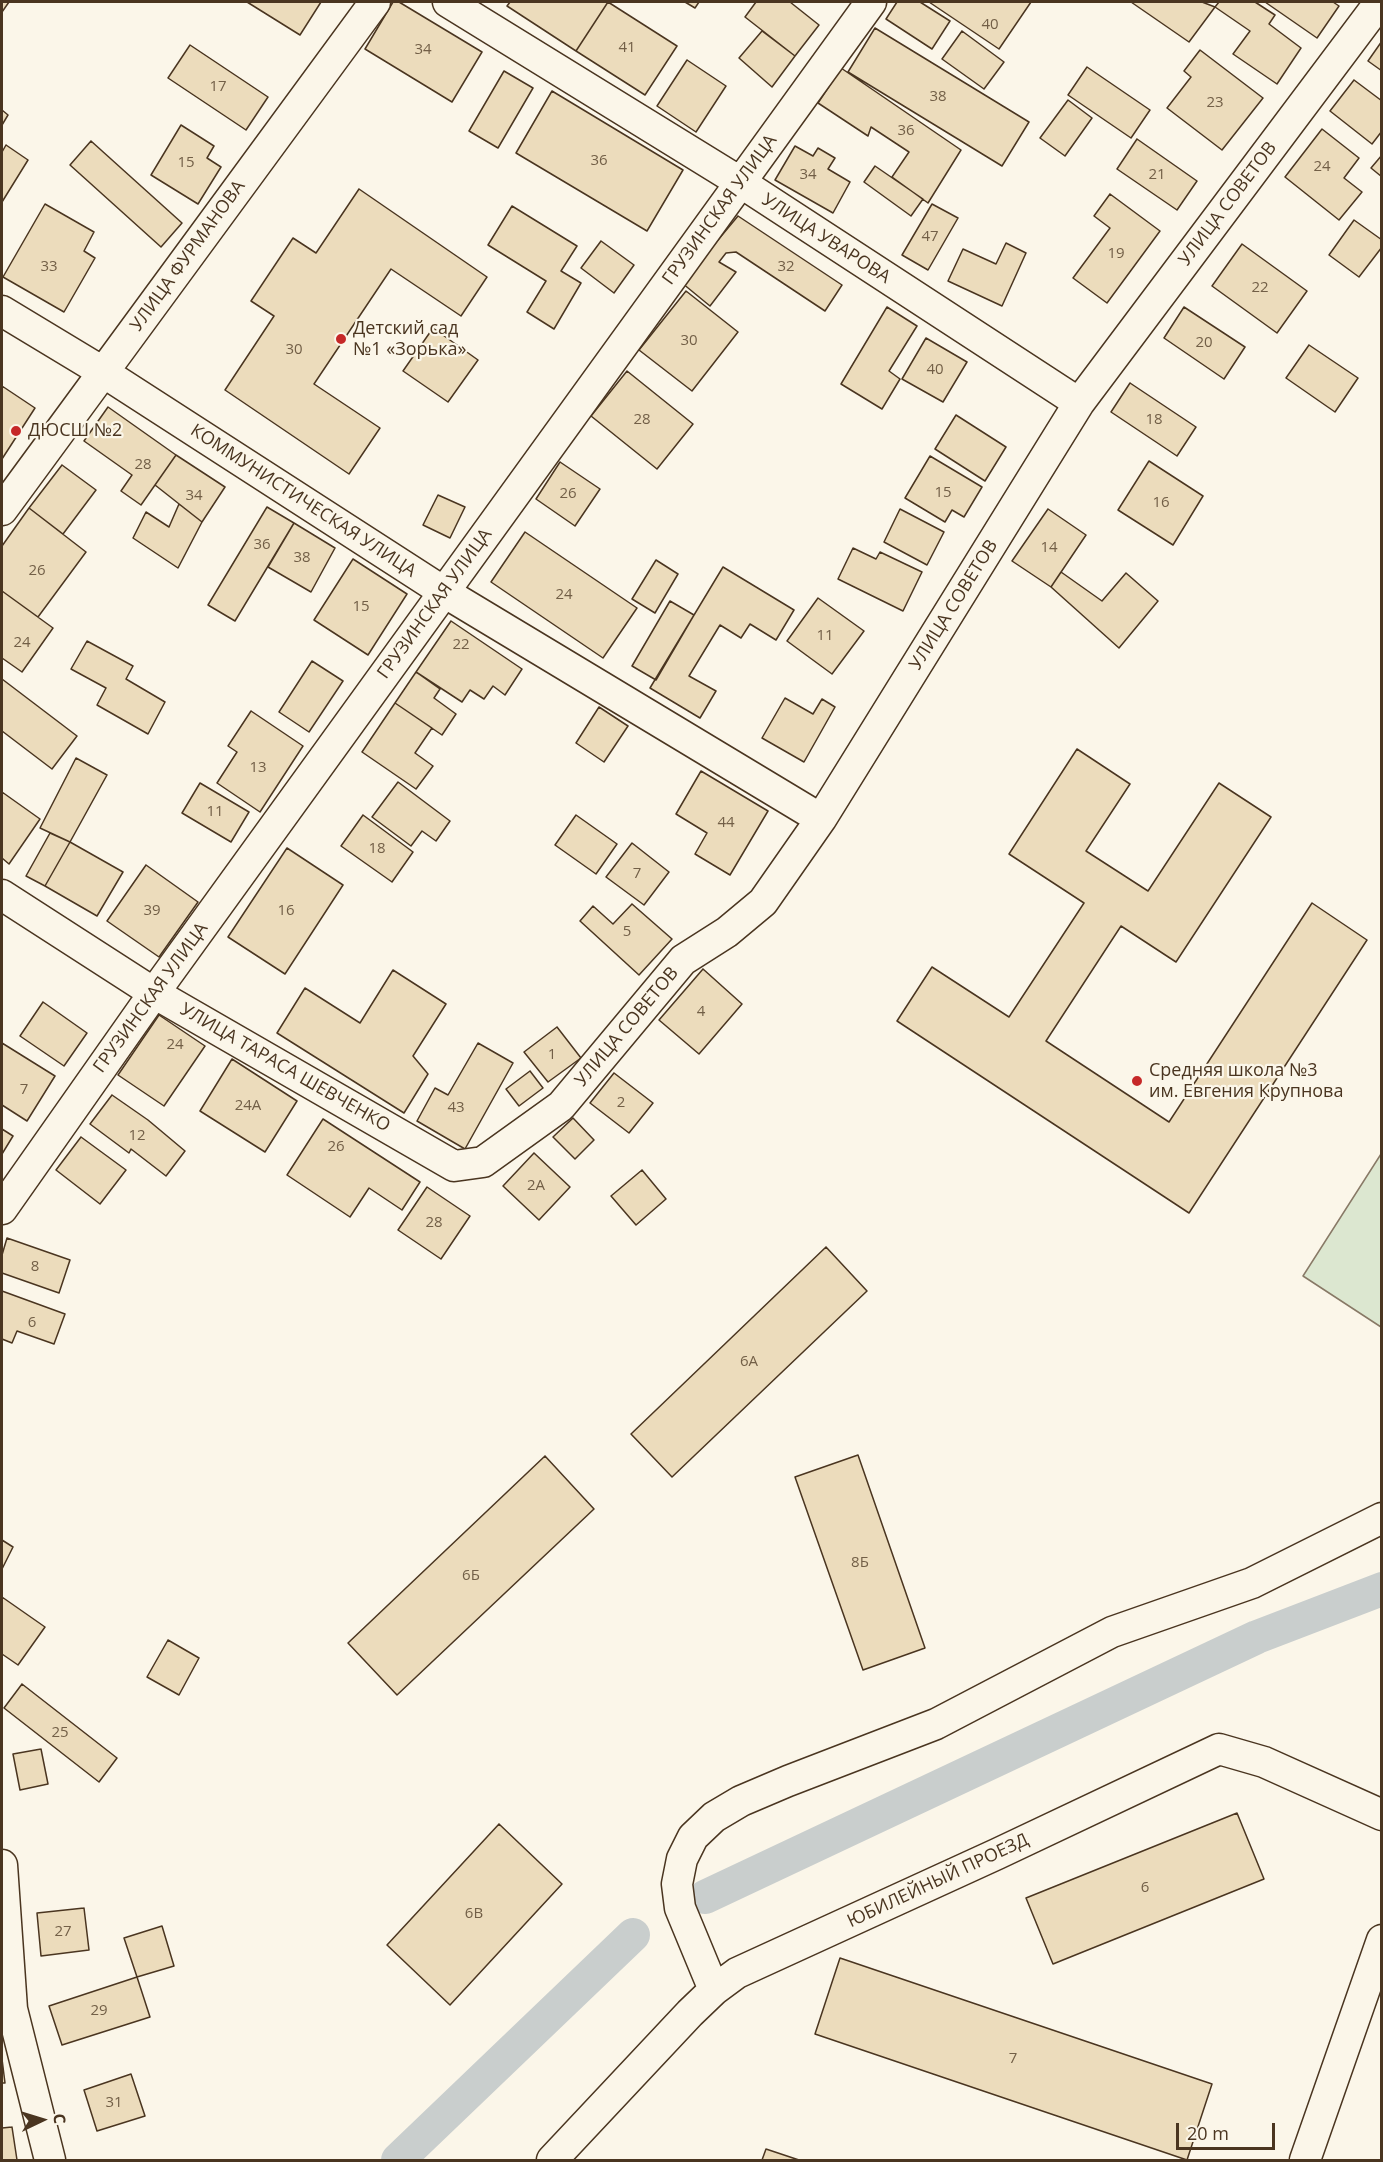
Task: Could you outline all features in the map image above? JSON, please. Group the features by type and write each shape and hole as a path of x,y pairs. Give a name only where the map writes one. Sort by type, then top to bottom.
{"street":[{"name":"УЛИЦА ФУРМАНОВА","path":"2,510 375,2"},
{"name":"УЛИЦА УВАРОВА","path":"448,2 740,183 1079,403"},
{"name":"ГРУЗИНСКАЯ УЛИЦА","path":"2,1209 154,993 871,2"},
{"name":"УЛИЦА СОВЕТОВ","path":"483,1162 561,1106 683,960 727,932 763,902 821,819 1079,403 1377,3"},
{"name":"КОММУНИСТИЧЕСКАЯ УЛИЦА","path":"2,311 102,372 444,591 821,819"},
{"name":"УЛИЦА ТАРАСА ШЕВЧЕНКО","path":"2,895 154,993 454,1166 483,1162"},
{"path":"714,1990 680,1908 677,1884 682,1858 689,1844 693,1837 714,1817 741,1801 788,1781 936,1724 1112,1632 1252,1583 1382,1518"},
{"name":"ЮБИЛЕЙНЫЙ ПРОЕЗД","path":"552,2160 690,2013 714,1990 737,1973 1219,1749 1264,1762 1382,1815"},
{"path":"2,1865 12,2010 50,2160"},
{"path":"1305,2160 1382,1940"}],"green space":[{"path":"1381,1154 1381,1327 1303,1276"}],"building":[{"path":"2,2 9,2 2,12"},
{"path":"247,2 321,2 300,35"},
{"path":"393,2 399,2 482,52 452,102 365,49"},
{"path":"510,2 608,2 576,51 507,6"},
{"path":"608,2 677,46 645,95 576,51"},
{"path":"685,2 699,2 695,8"},
{"path":"756,2 790,2 819,25 795,56 745,17"},
{"path":"897,2 920,2 950,21 932,49 886,19"},
{"path":"929,2 1031,2 999,49"},
{"path":"1131,2 1202,2 1215,7 1189,42"},
{"path":"1219,2 1255,2 1275,15 1269,24 1301,48 1277,84 1233,54 1250,31 1215,7"},
{"path":"1265,2 1333,2 1339,6 1317,38"},
{"path":"875,28 1029,122 1002,166 848,72"},
{"path":"762,31 795,56 772,87 739,58"},
{"path":"962,31 1004,62 984,89 942,59"},
{"path":"1382,41 1382,71 1368,61"},
{"path":"190,45 268,97 246,130 168,78"},
{"path":"1200,50 1263,98 1222,150 1167,108 1191,77 1184,71"},
{"path":"687,60 726,86 696,132 657,106"},
{"path":"1087,67 1150,110 1131,138 1068,95"},
{"path":"841,68 961,150 928,203 892,177 909,152 871,127 868,136 818,103"},
{"path":"504,71 533,88 498,148 469,131"},
{"path":"1354,80 1382,101 1382,131 1372,144 1330,111"},
{"path":"552,91 683,170 647,231 516,153"},
{"path":"1068,100 1092,118 1065,156 1040,138"},
{"path":"2,110 8,115 2,125"},
{"path":"181,125 214,146 207,158 221,167 198,204 151,175"},
{"path":"1322,129 1359,158 1344,178 1362,192 1339,220 1285,177"},
{"path":"1137,139 1197,181 1177,210 1117,169"},
{"path":"91,141 182,223 161,247 70,165"},
{"path":"6,145 28,160 2,202 2,152"},
{"path":"795,146 813,156 818,148 835,158 828,169 850,182 833,213 775,180"},
{"path":"1382,155 1382,177 1371,168"},
{"path":"875,166 923,199 911,216 864,182"},
{"path":"359,189 487,277 461,316 391,269 314,384 380,428 349,474 225,390 274,316 251,301 293,238 316,253"},
{"path":"1110,194 1160,231 1107,303 1073,278 1110,228 1094,216"},
{"path":"45,204 94,232 84,251 95,258 64,312 3,277"},
{"path":"932,204 958,218 928,270 902,255"},
{"path":"512,206 577,246 561,271 581,283 554,329 527,312 546,281 488,245"},
{"path":"738,216 842,285 825,311 736,252 726,253 719,262 736,272 710,306 682,283"},
{"path":"1354,220 1382,240 1382,247 1359,277 1329,255"},
{"path":"601,241 634,265 614,293 581,268"},
{"path":"1006,243 1026,253 1002,306 948,281 963,249 996,264"},
{"path":"1242,244 1307,291 1277,333 1212,286"},
{"path":"686,291 738,332 692,391 639,350"},
{"path":"887,307 917,326 889,371 900,379 882,409 841,384"},
{"path":"1184,307 1245,347 1224,379 1164,338"},
{"path":"433,328 478,360 448,402 403,371"},
{"path":"926,338 967,362 943,402 902,379"},
{"path":"1309,345 1358,378 1335,412 1286,378"},
{"path":"627,371 693,424 657,469 591,416"},
{"path":"1130,383 1196,427 1177,456 1111,412"},
{"path":"2,386 35,408 2,459"},
{"path":"108,407 176,455 141,505 121,491 132,475 84,441"},
{"path":"956,415 1006,447 985,481 935,449"},
{"path":"176,455 225,487 202,522 155,485"},
{"path":"930,456 982,487 964,517 952,510 945,522 905,498"},
{"path":"1149,461 1203,496 1173,545 1118,510"},
{"path":"560,462 600,489 575,526 536,499"},
{"path":"62,465 96,490 63,534 29,508"},
{"path":"438,495 465,507 450,538 423,525"},
{"path":"179,504 202,522 178,568 133,538 146,512 169,527"},
{"path":"267,507 294,523 235,621 208,605"},
{"path":"29,508 86,552 38,617 2,591 2,546"},
{"path":"900,509 944,532 927,565 884,542"},
{"path":"1048,509 1086,535 1051,587 1012,561"},
{"path":"294,523 335,548 311,592 268,567"},
{"path":"525,532 637,608 603,658 491,582"},
{"path":"853,548 876,559 880,552 922,572 903,611 838,579"},
{"path":"353,559 407,594 368,655 314,620"},
{"path":"656,560 678,574 655,613 632,599"},
{"path":"723,567 794,610 776,640 750,624 741,638 720,625 689,676 716,691 700,718 650,688"},
{"path":"1061,572 1102,601 1126,573 1158,601 1119,648 1051,587"},
{"path":"2,591 53,628 22,672 2,658"},
{"path":"818,598 864,631 832,674 787,641"},
{"path":"670,601 694,615 656,680 632,666"},
{"path":"451,621 522,669 505,695 493,686 484,699 470,690 462,702 416,672"},
{"path":"87,641 133,666 126,679 165,702 148,734 97,705 106,688 71,669"},
{"path":"312,661 343,681 309,732 279,712"},
{"path":"416,672 440,689 434,698 456,714 442,735 395,703"},
{"path":"2,679 77,736 52,769 2,731"},
{"path":"785,698 813,714 822,699 835,707 804,762 762,738"},
{"path":"395,703 432,728 415,753 433,766 416,789 362,752"},
{"path":"599,707 628,726 604,762 576,743"},
{"path":"251,711 303,746 260,812 217,783 237,752 228,746"},
{"path":"1077,749 1130,784 1086,851 1148,891 1219,783 1271,817 1176,962 1121,926 1046,1041 1169,1122 1312,903 1367,940 1189,1213 897,1021 932,967 1009,1017 1084,903 1009,854"},
{"path":"76,758 107,775 70,842 40,828"},
{"path":"701,771 768,811 730,875 695,854 707,833 676,814"},
{"path":"398,782 450,821 436,841 422,831 411,846 372,817"},
{"path":"200,783 249,812 231,842 182,813"},
{"path":"2,792 40,819 9,864 2,858"},
{"path":"363,815 413,852 392,882 341,846"},
{"path":"576,815 617,844 596,874 555,845"},
{"path":"50,833 70,842 45,886 26,876"},
{"path":"70,842 123,872 97,916 45,886"},
{"path":"632,843 669,872 644,905 606,877"},
{"path":"287,848 343,885 285,974 228,937"},
{"path":"146,865 198,902 159,957 107,921"},
{"path":"632,904 672,939 639,975 580,921 593,906 613,924"},
{"path":"703,969 742,1004 699,1054 659,1020"},
{"path":"393,970 446,1004 413,1056 428,1074 404,1113 277,1033 305,988 360,1023"},
{"path":"43,1002 87,1033 64,1066 20,1036"},
{"path":"159,1015 205,1046 164,1106 118,1075"},
{"path":"557,1027 581,1058 548,1082 524,1052"},
{"path":"2,1043 55,1076 27,1121 2,1105"},
{"path":"478,1043 513,1063 465,1149 417,1121 435,1088 448,1095"},
{"path":"232,1059 297,1101 265,1152 200,1111"},
{"path":"530,1071 543,1088 519,1106 506,1089"},
{"path":"614,1073 653,1103 629,1133 590,1103"},
{"path":"112,1095 148,1120 185,1151 166,1176 131,1149 129,1153 90,1124"},
{"path":"573,1118 594,1140 575,1159 553,1137"},
{"path":"323,1119 420,1182 402,1210 369,1188 350,1217 287,1175"},
{"path":"2,1129 13,1136 2,1154"},
{"path":"81,1137 126,1170 100,1204 56,1170"},
{"path":"534,1153 570,1187 539,1220 503,1186"},
{"path":"642,1170 666,1199 636,1225 611,1196"},
{"path":"427,1187 470,1216 441,1259 398,1230"},
{"path":"7,1238 70,1260 59,1293 2,1273 2,1255"},
{"path":"826,1247 867,1291 672,1477 631,1434"},
{"path":"2,1291 65,1314 54,1344 17,1331 12,1343 2,1339"},
{"path":"858,1455 925,1648 863,1670 795,1477"},
{"path":"545,1456 594,1509 397,1695 348,1643"},
{"path":"2,1540 13,1547 2,1569"},
{"path":"2,1597 45,1627 18,1665 2,1654"},
{"path":"168,1640 199,1658 179,1695 147,1677"},
{"path":"22,1684 117,1758 99,1782 4,1708"},
{"path":"41,1749 48,1784 20,1790 13,1754"},
{"path":"1237,1813 1264,1879 1053,1964 1026,1898"},
{"path":"499,1824 562,1884 450,2005 387,1945"},
{"path":"84,1908 89,1950 41,1956 37,1913"},
{"path":"162,1926 174,1966 137,1977 124,1938"},
{"path":"840,1958 1212,2084 1187,2160 815,2034"},
{"path":"137,1977 150,2017 62,2045 49,2006"},
{"path":"2,2059 5,2083 2,2083"},
{"path":"131,2074 145,2116 97,2131 84,2090"},
{"path":"12,2127 17,2160 2,2160 2,2128"},
{"path":"766,2149 799,2160 762,2160"}],"waterway":[{"path":"705,1897 1257,1637 1382,1589"},
{"path":"398,2160 633,1935"}],"place":[{"name":"Детский сад №1 «Зорька»","path":"341,339"},
{"name":"ДЮСШ №2","path":"16,431"},
{"name":"Средняя школа №3 им. Евгения Крупнова","path":"1137,1081"}]}
